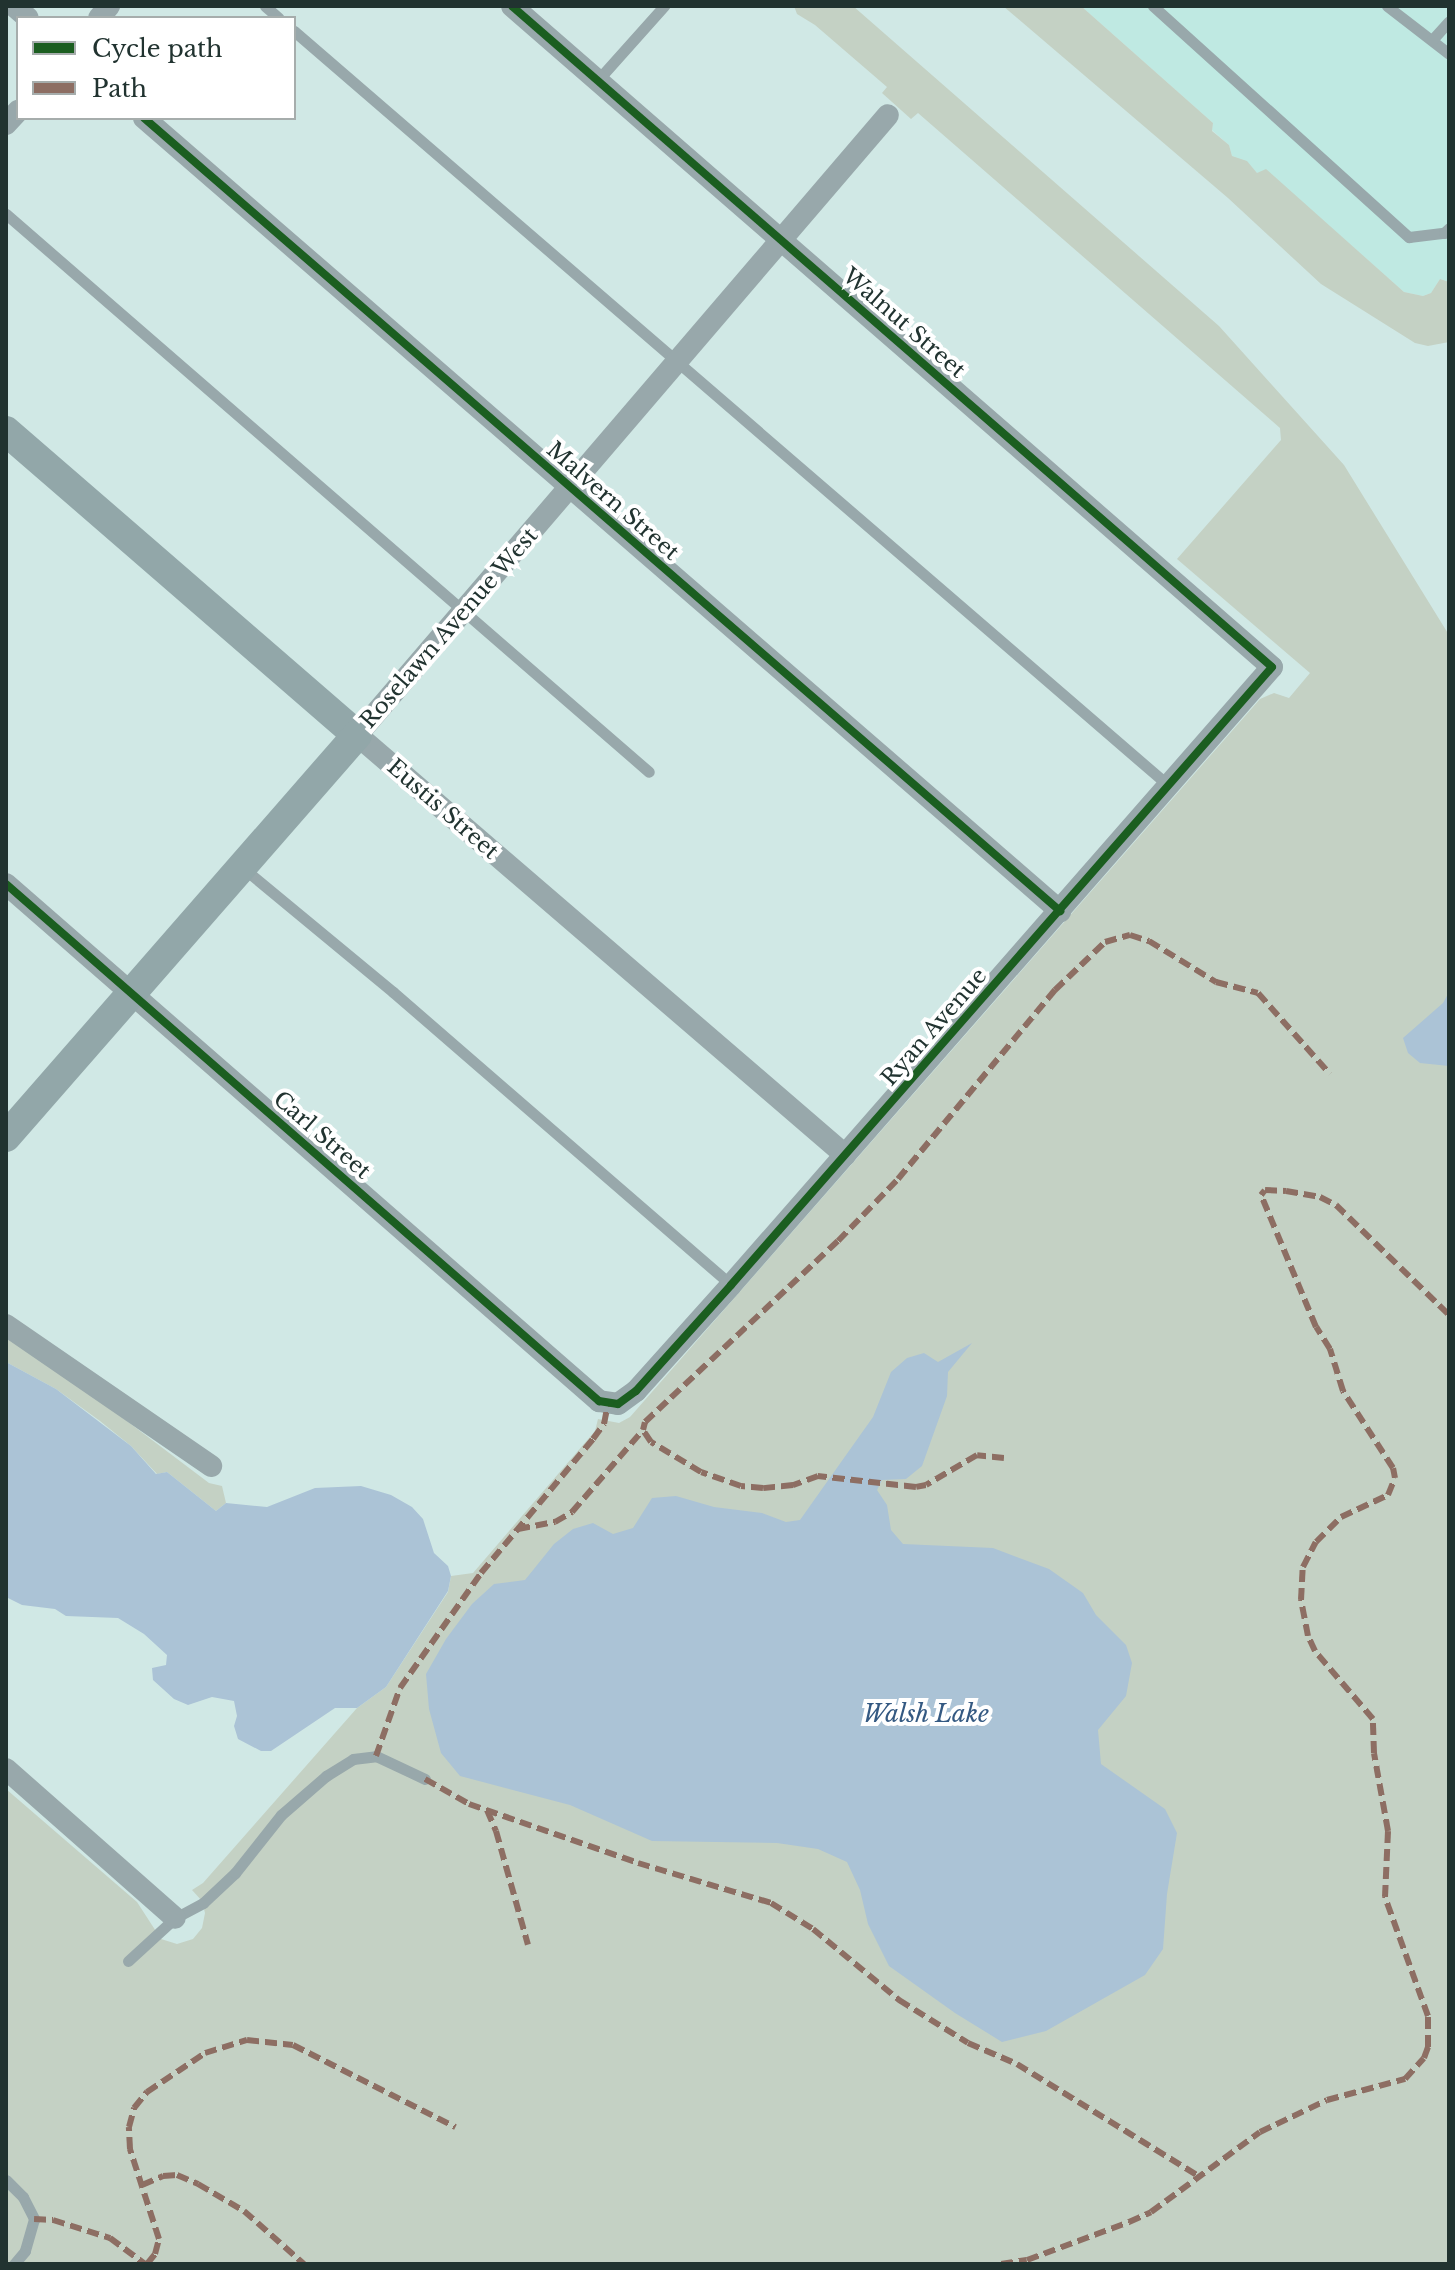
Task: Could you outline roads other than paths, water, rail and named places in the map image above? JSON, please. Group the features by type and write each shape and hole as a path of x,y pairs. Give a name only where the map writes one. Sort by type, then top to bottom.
{"street":[{"name":"Walnut Street","path":"512,6 1272,667"},
{"name":"Roselawn Avenue West","path":"6,1137 357,735 888,115"},
{"name":"Malvern Street","path":"146,120 1060,911"},
{"name":"Eustis Street","path":"6,431 845,1155"},
{"name":"Ryan Avenue","path":"618,1404 636,1391 731,1285 1272,667"},
{"name":"Carl Street","path":"6,884 599,1401 618,1404"},
{"path":"6,1325 211,1466"},
{"path":"6,1769 175,1918"}],"lane":[{"path":"597,81 664,6"},
{"path":"1153,6 1409,237 1444,233 1449,228"},
{"path":"1387,6 1449,54"},
{"path":"1432,40 1449,21"},
{"path":"296,33 1169,786"},
{"path":"6,214 649,772"},
{"path":"242,867 393,992 731,1285"},
{"path":"128,1961 175,1918 203,1903 235,1873 281,1815 326,1776 353,1759 376,1756 425,1779"},
{"path":"6,2180 23,2197 34,2219 25,2251 14,2264"}],"water":[{"path":"1449,992 1449,1066 1420,1063 1408,1053 1403,1038 1443,1003"},
{"name":"Walsh Lake","path":"972,1343 948,1372 947,1396 922,1466 906,1479 882,1480 877,1490 887,1505 891,1530 903,1544 993,1548 1049,1569 1083,1593 1096,1615 1126,1645 1132,1663 1126,1696 1098,1730 1101,1764 1165,1809 1177,1833 1167,1894 1163,1949 1145,1975 1046,2031 1002,2042 889,1966 868,1924 860,1890 847,1862 818,1849 777,1843 652,1841 570,1805 460,1776 441,1753 429,1709 426,1674 446,1639 472,1604 494,1584 525,1580 554,1544 573,1529 593,1523 613,1534 633,1528 652,1498 676,1496 714,1507 762,1513 786,1522 800,1520 873,1417 891,1372 907,1358 924,1353 938,1362"},
{"path":"6,1362 56,1389 131,1446 156,1474 167,1472 216,1511 226,1503 267,1507 315,1488 361,1486 391,1495 412,1507 423,1519 434,1553 448,1566 451,1576 448,1591 386,1687 357,1708 335,1708 271,1751 261,1751 238,1739 234,1726 237,1716 234,1701 212,1697 188,1705 174,1699 153,1680 152,1668 166,1665 167,1655 144,1634 118,1618 66,1616 55,1609 22,1605 6,1597"}]}
